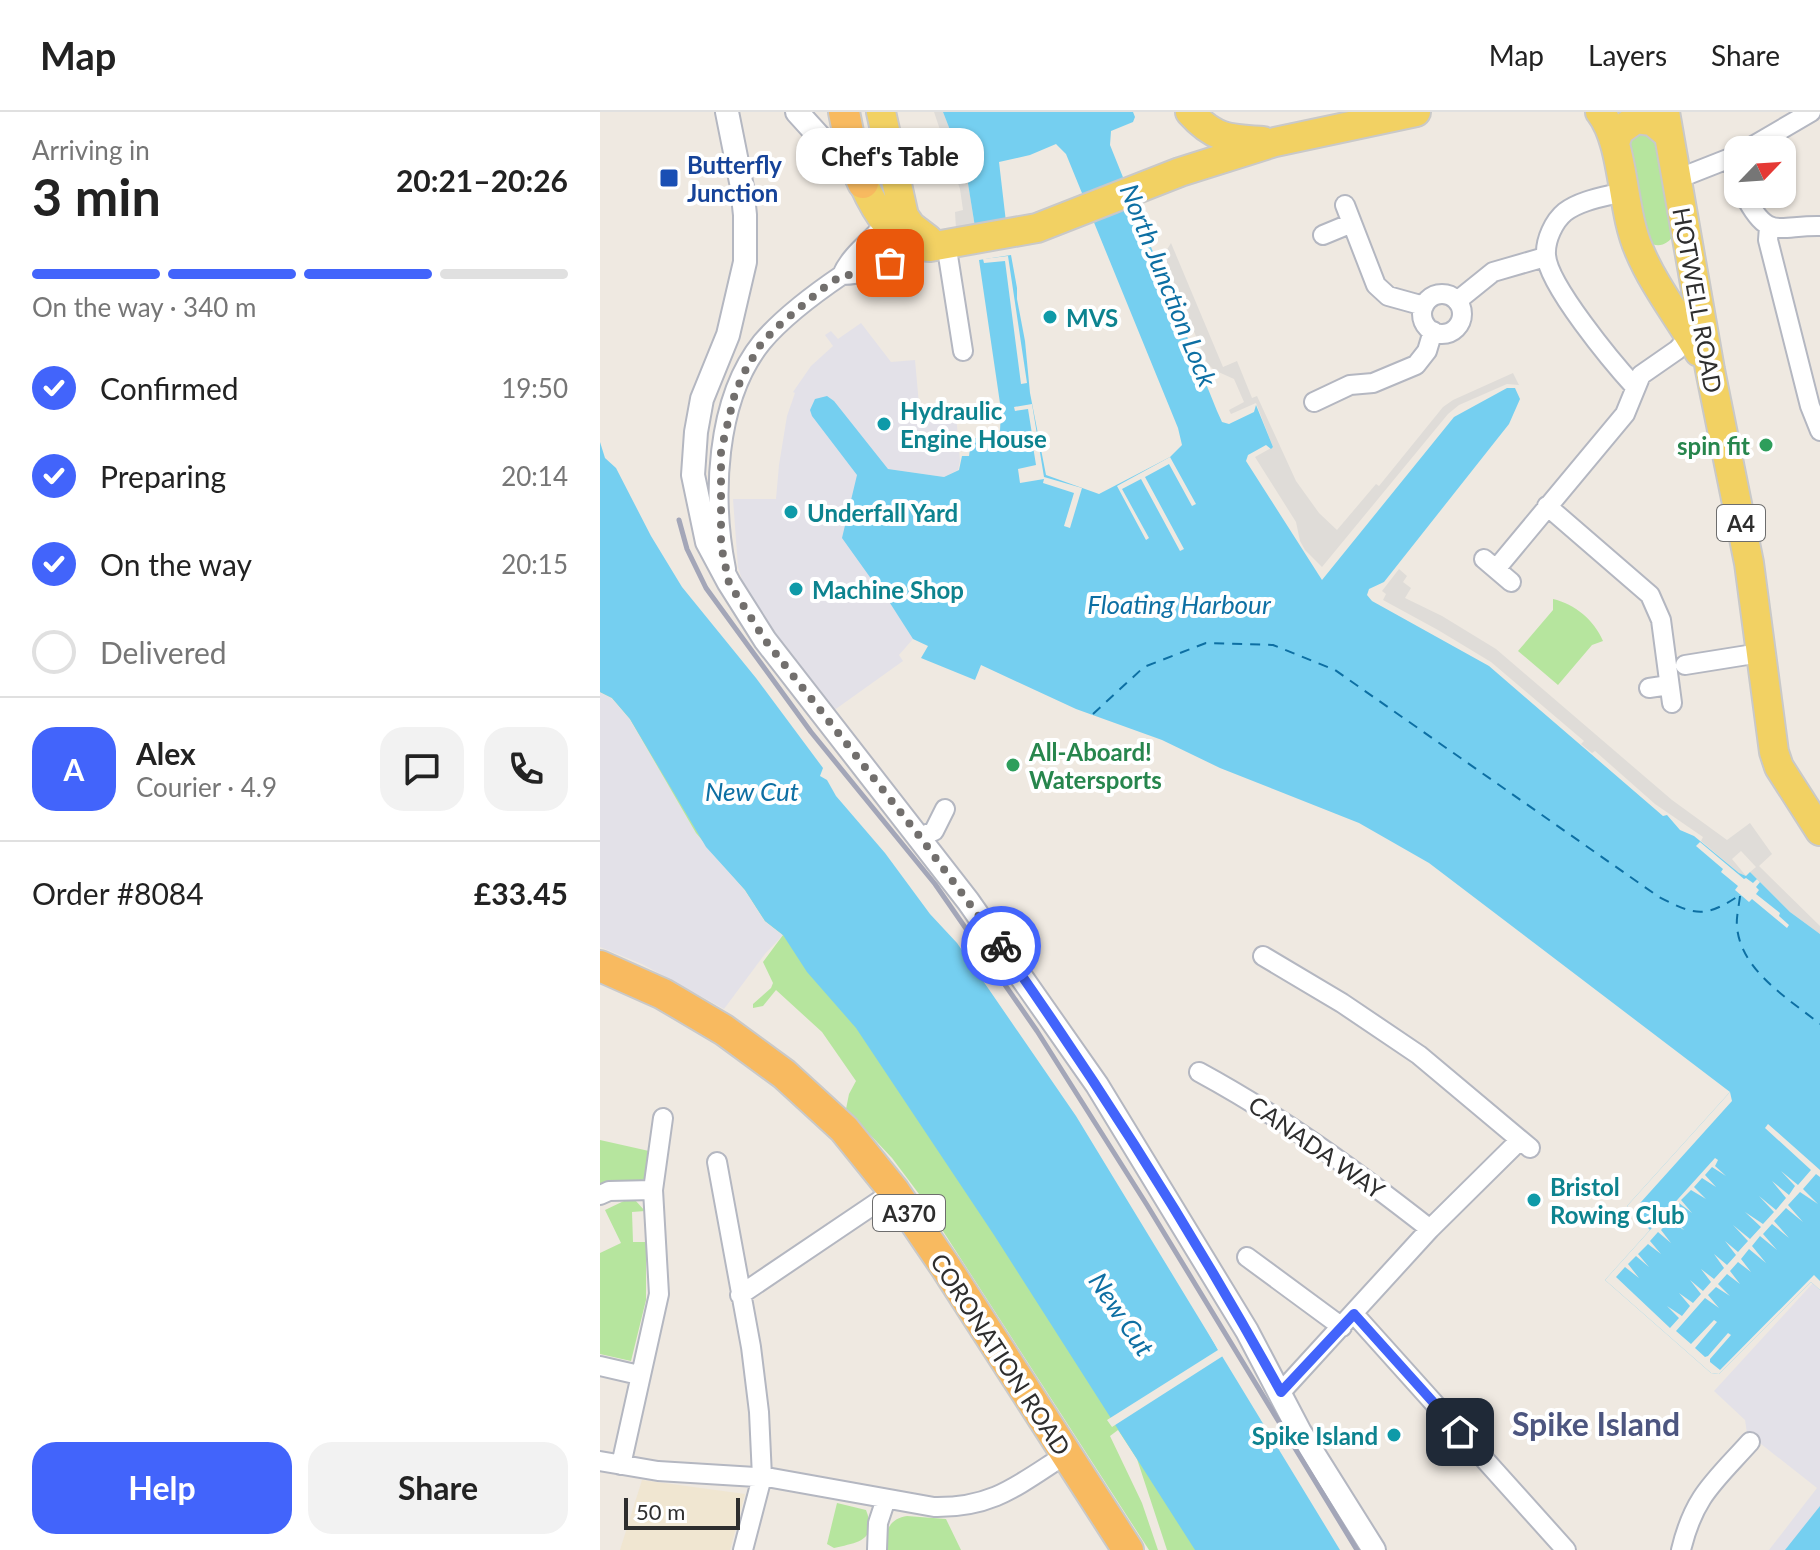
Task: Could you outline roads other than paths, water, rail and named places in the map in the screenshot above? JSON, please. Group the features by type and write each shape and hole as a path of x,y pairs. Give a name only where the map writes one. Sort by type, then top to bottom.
{"highway":[{"path":"844,112 852,152 881,203"},
{"name":"CORONATION ROAD","path":"600,966 663,994 724,1030 784,1074 844,1129 894,1191 947,1269 1128,1550"}],"main road":[{"path":"881,112 881,203 904,216 911,226 939,244 1037,228 1180,172 1275,142 1416,112"},
{"path":"1190,112 1206,130 1228,139 1275,142"},
{"path":"1180,172 1189,156 1190,112"},
{"name":"A4","path":"1600,112 1609,125 1615,143 1623,192 1638,249 1710,370"},
{"path":"1615,143 1619,131 1636,119 1667,124"},
{"name":"HOTWELL ROAD","path":"1667,124 1710,370 1749,563 1774,752 1779,767 1817,826"},
{"path":"1638,249 1658,254 1668,251 1682,238 1685,226"}],"street":[{"path":"1769,136 1811,112"},
{"path":"729,583 721,545 719,471 735,393 761,344 795,311 842,275 847,264 871,242 881,203 804,116"},
{"path":"728,118 742,187 746,234 740,289 728,335 702,399 692,465 695,495 707,542 765,640 920,837 1048,1012 1097,1085 1219,1283 1281,1392 1300,1432 1374,1550"},
{"path":"1677,179 1724,160"},
{"path":"1623,192 1583,203 1567,211 1553,228 1545,257 1578,316 1635,387"},
{"path":"1345,205 1376,285 1388,296 1424,306"},
{"path":"1752,208 1769,227 1781,230 1820,226"},
{"path":"1323,235 1352,223"},
{"path":"1769,227 1768,240 1820,431"},
{"path":"842,275 875,269 939,244 963,351"},
{"path":"1457,301 1493,272 1545,257"},
{"path":"1447,294 1457,301 1462,315 1457,327 1444,333 1433,331 1423,318 1424,306 1434,295 1447,294"},
{"path":"1314,402 1350,385 1373,383 1416,365 1427,351 1433,331"},
{"path":"1511,582 1490,564 1547,506 1625,414 1641,375 1677,350 1690,336"},
{"path":"1547,506 1650,595 1661,620 1671,694 1649,688"},
{"path":"1685,665 1761,665"},
{"path":"920,837 934,831 945,809"},
{"path":"1263,956 1342,1003 1419,1055 1525,1144 1430,1229 1281,1392"},
{"name":"CANADA WAY","path":"1199,1072 1248,1098 1345,1162 1430,1229"},
{"path":"621,1465 659,1288 653,1190 663,1118"},
{"path":"717,1162 753,1360 762,1477 743,1550"},
{"path":"600,1195 609,1191 653,1190"},
{"path":"740,1295 894,1191"},
{"path":"1247,1257 1348,1320 1566,1550"},
{"path":"600,1366 639,1375"},
{"path":"1681,1550 1688,1521 1697,1502 1750,1442"},
{"path":"600,1461 658,1471 762,1477 934,1507 959,1507 988,1501 1010,1491 1065,1455"},
{"path":"877,1550 878,1523 886,1499"}],"water":[{"name":"Floating Harbour","path":"943,112 1133,112 1133,122 1111,131 1110,145 1217,411 1222,422 1229,424 1254,412 1256,405 1273,447 1271,449 1266,445 1248,455 1246,461 1322,580 1454,417 1507,388 1515,388 1520,399 1509,424 1384,582 1369,589 1367,595 1372,601 1489,666 1663,816 1667,815 1680,830 1694,836 1739,873 1746,876 1750,872 1790,912 1820,934 1820,1290 1811,1282 1719,1374 1711,1373 1605,1280 1650,1230 1627,1206 1730,1092 1429,863 1359,823 1220,768 1162,740 1076,709 981,665 975,680 921,658 928,646 913,639 881,589 842,538 857,475 812,416 810,410 815,399 827,396 834,401 888,469 944,477 959,470 962,456 969,456 970,449 974,449 974,438 995,438 1000,431 1001,410 979,260 1011,255 1030,393 1046,475 1099,494 1170,457 1182,445 1178,428 1066,154 1056,144 1030,155 999,162 1006,222 975,227 966,171"},
{"name":"New Cut","path":"600,442 605,458 616,468 682,587 756,678 823,768 820,776 827,780 836,796 885,853 930,914 957,943 1076,1116 1340,1550 1195,1550 994,1235 856,1028 807,972 783,935 765,921 745,890 706,847 630,719 612,698 600,692"},
{"path":"1820,1506 1820,1550 1785,1550"}],"railway":[{"path":"679,520 687,549 706,588 811,732 935,884 1037,1031 1357,1550"}],"place":[{"name":"Butterfly Junction","path":"669,178"},
{"name":"Chef's Table","path":"890,263"},
{"name":"MVS","path":"1050,317"},
{"name":"Hydraulic Engine House","path":"884,424"},
{"name":"spin fit","path":"1766,445"},
{"name":"Underfall Yard","path":"791,512"},
{"name":"Machine Shop","path":"796,589"},
{"name":"All-Aboard! Watersports","path":"1013,765"},
{"name":"Bristol Rowing Club","path":"1534,1200"},
{"name":"Spike Island","path":"1394,1435"}],"district":[{"name":"Spike Island","path":"1596,1423"}],"water label":[{"name":"North Junction Lock","path":"1169,285"}]}
